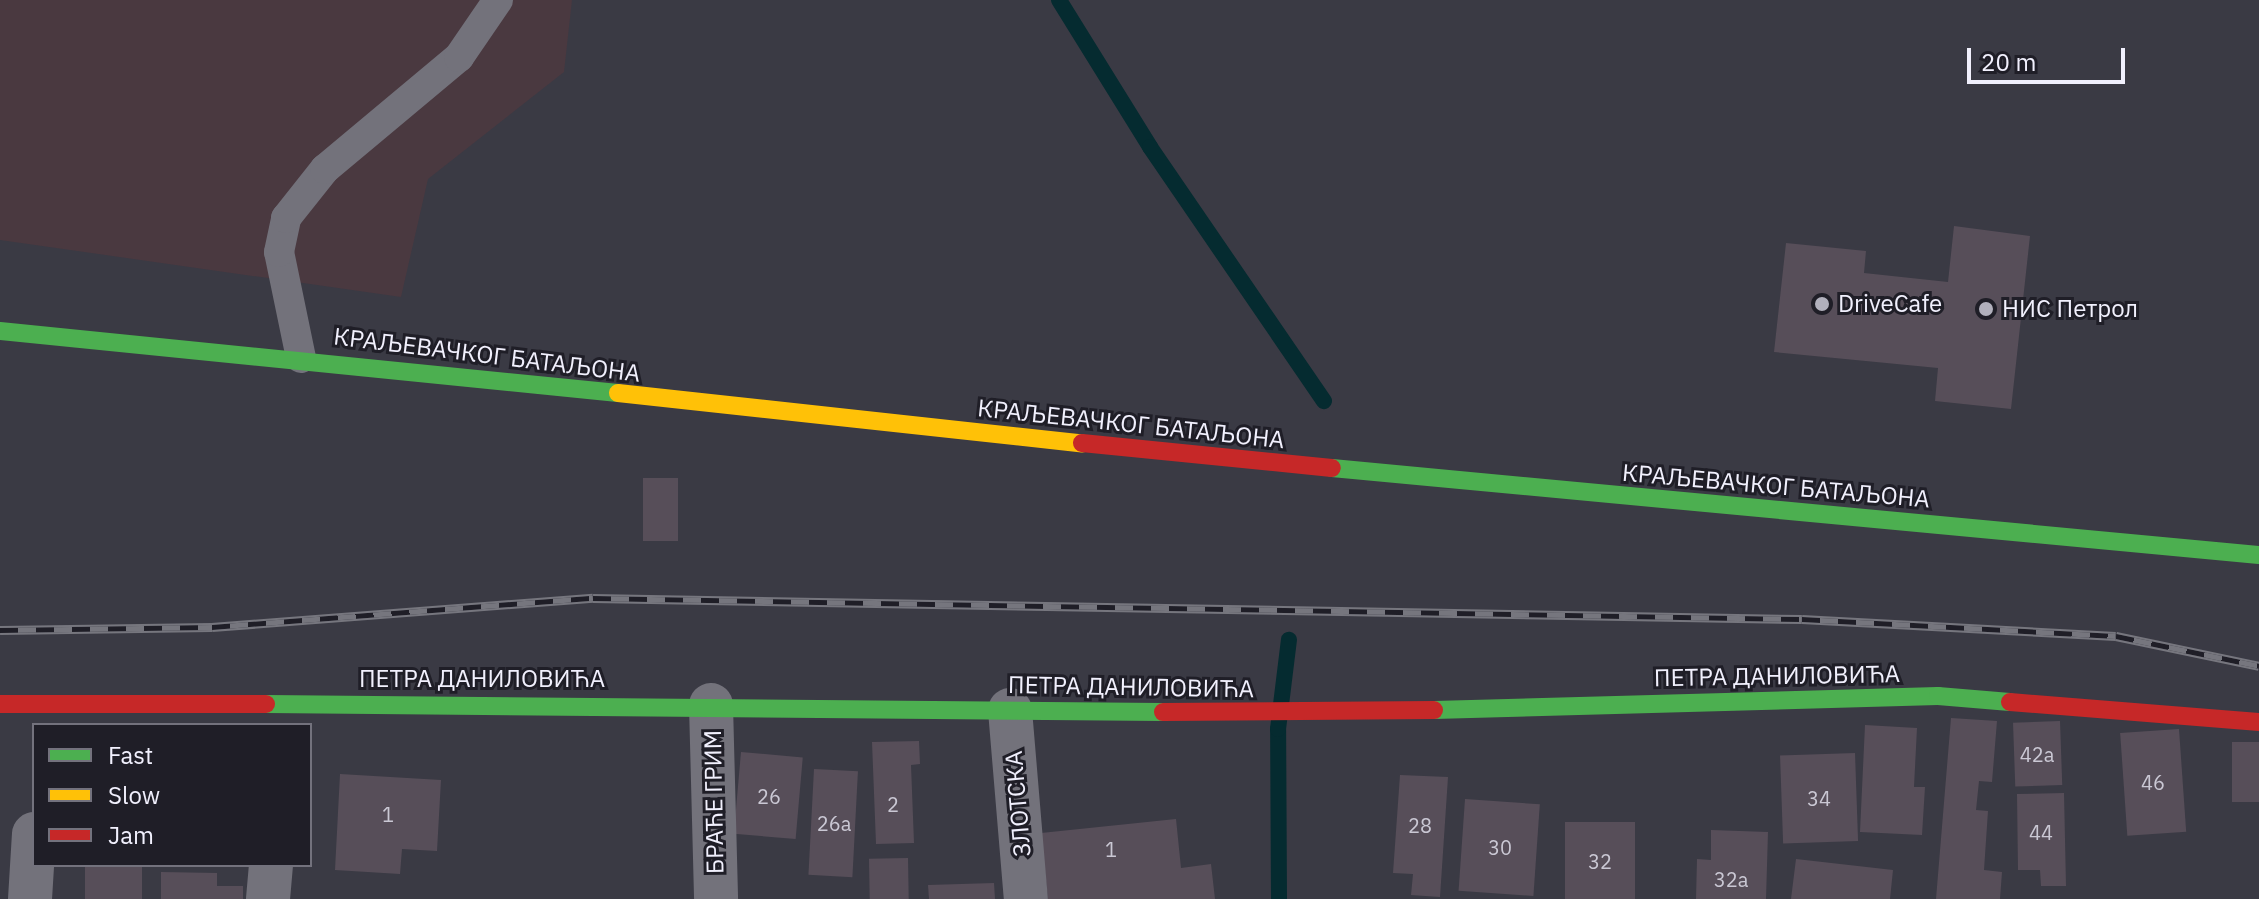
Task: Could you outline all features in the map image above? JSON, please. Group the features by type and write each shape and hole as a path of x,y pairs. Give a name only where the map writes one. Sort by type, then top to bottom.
{"main road":[{"name":"КРАЉЕВАЧКОГ БАТАЉОНА","path":"0,331 301,358 1125,448 2259,555"},
{"name":"ПЕТРА ДАНИЛОВИЋА","path":"28,711 280,713 711,705 1304,714 1938,696 2259,722"}],"street":[{"name":"БРАЋЕ ГРИМ","path":"711,705 716,899"},
{"name":"ЗЛОТСКА","path":"1010,710 1026,899"},
{"path":"30,899 32,866"},
{"path":"268,899 271,867"}],"lane":[{"path":"301,358 279,252 286,218 325,169 459,57 498,0"}],"shaded area":[{"path":"0,0 572,0 564,72 428,179 401,297 0,240"}],"building":[{"path":"1954,226 2030,236 2011,409 1935,401 1938,368 1774,352 1786,243 1866,251 1864,273 1948,282"},
{"path":"643,478 678,478 678,541 643,541"},
{"path":"1951,718 1997,721 1992,782 1979,781 1976,810 1988,811 1984,870 2002,872 2000,899 1936,899"},
{"path":"2060,721 2062,785 2015,787 2013,723"},
{"path":"1865,725 1917,728 1914,787 1925,787 1922,835 1860,832"},
{"path":"2179,729 2186,832 2127,836 2120,733"},
{"path":"919,741 920,764 911,765 914,843 876,844 872,742"},
{"path":"2232,742 2259,742 2259,802 2232,802"},
{"path":"741,752 803,757 796,839 734,834"},
{"path":"1855,753 1858,841 1783,844 1780,756"},
{"path":"814,769 858,771 852,877 808,875"},
{"path":"340,774 441,780 437,851 402,849 400,874 335,870"},
{"path":"1400,775 1448,777 1440,897 1411,895 1413,874 1393,873"},
{"path":"2064,793 2066,886 2041,886 2040,870 2018,870 2017,794"},
{"path":"1465,799 1540,804 1533,896 1459,891"},
{"path":"1176,819 1181,868 1211,864 1215,899 1048,899 1041,833"},
{"path":"1565,822 1635,822 1635,899 1565,899"},
{"path":"1711,830 1768,832 1766,899 1696,899 1697,859 1711,860"},
{"path":"908,858 909,899 870,899 869,859"},
{"path":"1796,859 1893,870 1890,899 1791,899"},
{"path":"85,867 142,867 142,899 85,899"},
{"path":"161,872 217,873 217,886 243,886 243,899 161,899"},
{"path":"994,883 995,899 929,899 928,885"}],"waterway":[{"path":"1059,0 1150,147 1324,401"},
{"path":"1279,899 1278,729 1289,640"}],"railway":[{"path":"0,630 212,627 593,598 1802,619 2116,636 2259,666"}],"traffic: fast":[{"path":"0,331 618,393"},
{"path":"1332,468 2259,555"},
{"path":"1434,710 1938,696 2010,702"},
{"path":"266,704 1163,712"}],"traffic: slow":[{"path":"618,393 1082,443"}],"traffic: jam":[{"path":"1082,443 1332,468"},
{"path":"2010,702 2259,722"},
{"path":"0,704 266,704"},
{"path":"1163,712 1434,710"}],"place":[{"name":"DriveCafe","path":"1822,304"},
{"name":"НИС Петрол","path":"1986,309"}]}
